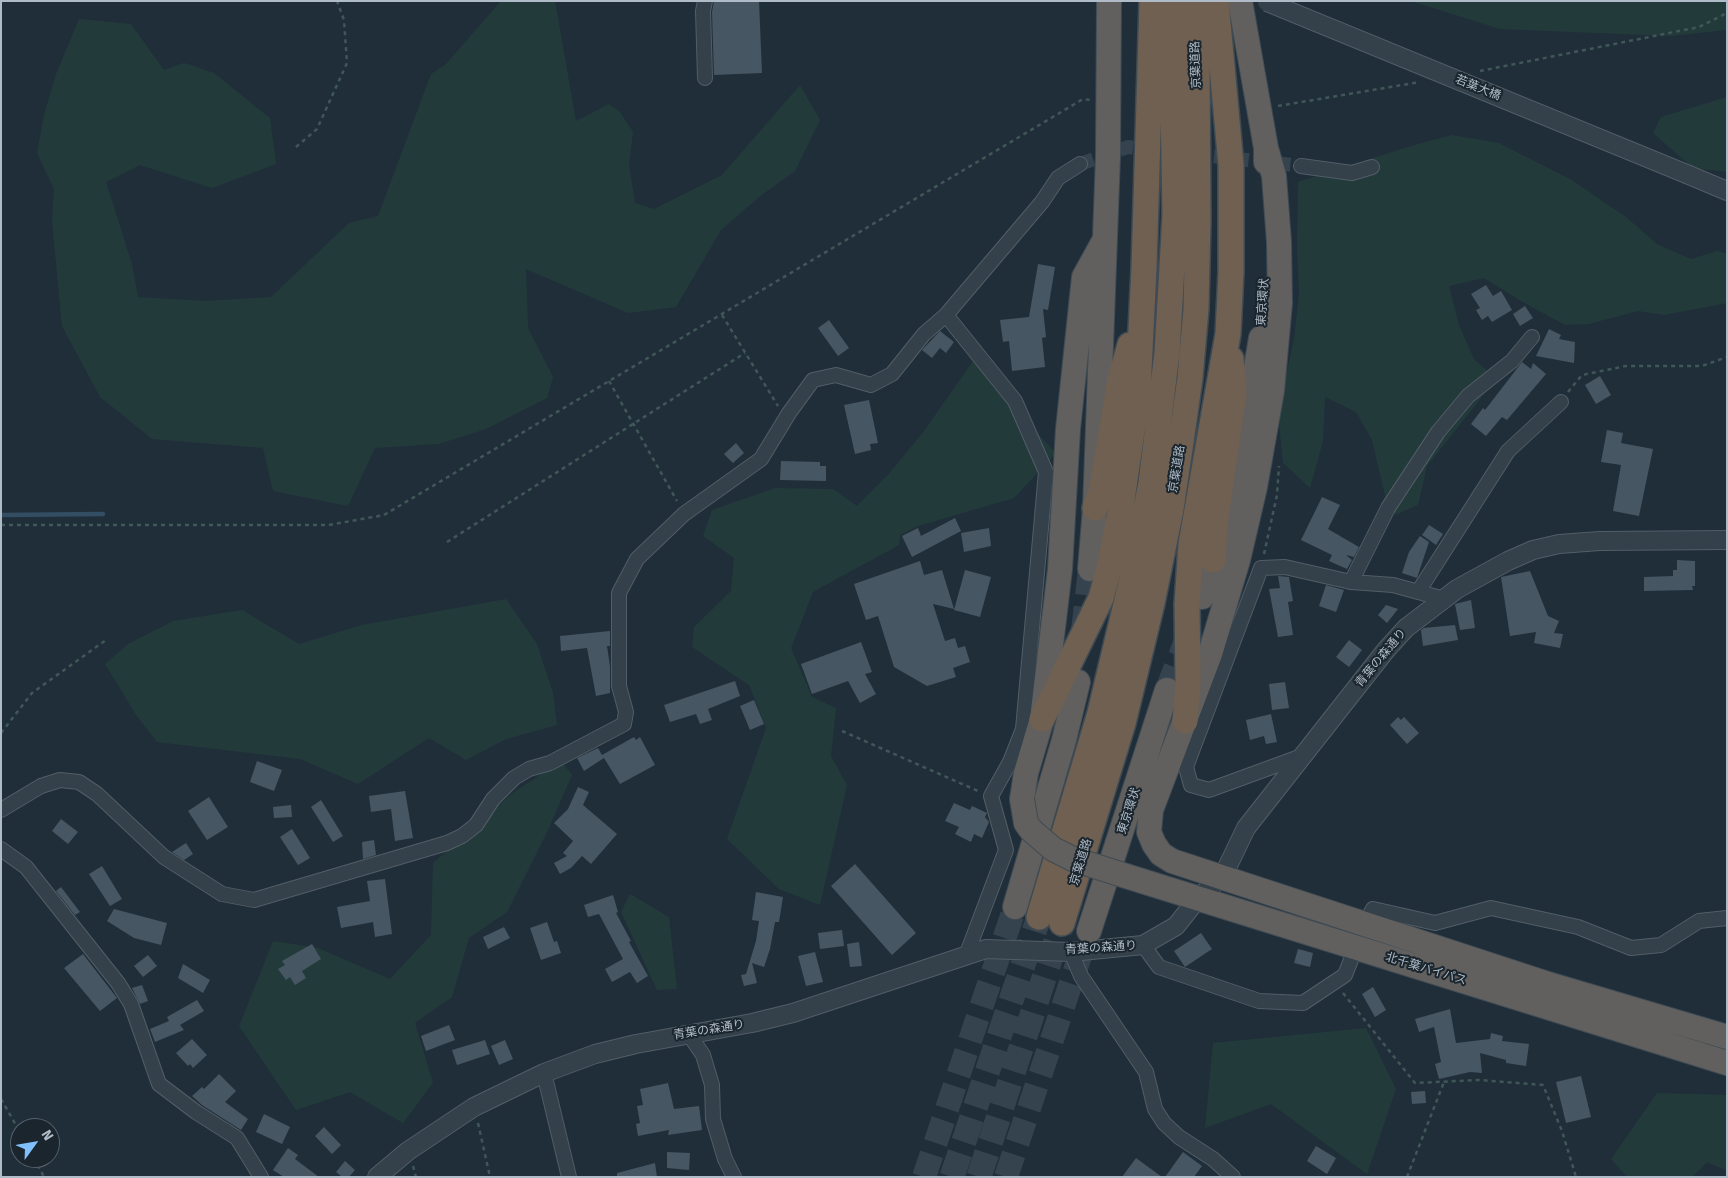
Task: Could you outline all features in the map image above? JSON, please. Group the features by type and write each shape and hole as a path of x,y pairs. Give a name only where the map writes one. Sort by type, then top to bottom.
{"highway":[{"path":"1090,568 1095,508 1105,239 1109,1"},
{"path":"1042,720 1090,622 1100,598 1110,564 1138,390 1152,1"},
{"name":"京葉道路","path":"1169,1 1172,46 1175,215 1167,353 1151,483 1133,575 1051,920 1123,723 1156,584 1182,442 1196,309 1198,220 1197,59 1192,1"},
{"path":"1186,721 1188,683 1187,604 1192,544 1228,334 1231,272 1231,165 1216,1"},
{"name":"東京環状","path":"1202,597 1234,499 1260,354 1266,268 1266,148 1240,1"},
{"path":"1186,721 1210,654 1238,560 1255,487 1272,391 1280,303 1279,242 1274,176 1266,148"},
{"name":"北千葉バイパス","path":"1105,239 1084,277 1068,429 1060,569 1042,720 1026,772 1022,799 1026,823 1031,830 1052,849 1073,859 1727,1063"},
{"path":"1095,508 1101,493 1120,380 1142,306"},
{"path":"1213,560 1216,517 1234,393 1228,334"},
{"path":"1015,907 1064,740 1078,682"},
{"name":"東京環状","path":"1089,931 1167,690"},
{"name":"北千葉バイパス","path":"1186,721 1153,801 1149,820 1149,832 1161,854 1172,861 1223,876 1364,925 1548,984 1727,1037"}],"street":[{"path":"705,1 703,11 705,78"},
{"name":"若葉大橋","path":"1266,2 1727,191"},
{"path":"1,810 41,786 60,780 79,782 97,794 164,856 222,894 254,900 447,843 476,825 493,799 514,778 550,763 624,724 626,712 619,686 619,593 637,559 684,514 761,458 785,418 813,380 836,376 871,385 892,374 924,334 946,315 1042,202 1058,178 1080,164"},
{"path":"1301,166 1352,173 1372,167"},
{"path":"946,315 1015,402 1046,472 1023,729 1010,762 991,796 1006,850 966,956"},
{"path":"1351,582 1388,508 1438,432 1468,396 1512,361 1532,337"},
{"path":"1418,592 1508,451 1561,402"},
{"name":"青葉の森通り","path":"377,1177 408,1151 474,1107 544,1073 595,1054 688,1033 752,1023 793,1013 986,949 1071,952 1143,946 1176,926 1199,897 1223,876 1246,828 1386,650 1406,628 1444,599 1508,561 1533,550 1559,544 1600,541 1727,540"},
{"path":"1302,756 1209,790 1191,785 1186,766 1261,568 1285,566 1351,582 1393,585 1444,599"},
{"path":"1,849 26,867 118,983 131,1004 159,1084 196,1112 237,1138 261,1177"},
{"path":"1364,925 1373,909 1436,923 1491,908 1578,927 1631,948 1662,945 1699,921 1727,918"},
{"path":"1143,946 1159,967 1259,1001 1303,1003 1346,975 1356,947"},
{"path":"1071,952 1081,976 1146,1072 1155,1109 1164,1122 1179,1137 1213,1159 1233,1177"},
{"path":"688,1033 703,1055 712,1085 713,1120 725,1159 734,1177"},
{"path":"544,1073 569,1177"}],"path":[{"path":"296,147 318,130 347,63 344,20 337,1"},
{"path":"1476,72 1699,27 1727,12"},
{"path":"1274,106 1284,106 1428,80"},
{"path":"1,525 328,525 384,515 1083,100 1093,100"},
{"path":"722,314 785,418"},
{"path":"447,542 745,353"},
{"path":"1561,402 1582,375 1626,366 1702,366 1727,357"},
{"path":"609,381 684,514"},
{"path":"1,734 32,693 106,640"},
{"path":"842,731 991,796"},
{"path":"1335,982 1415,1083 1479,1080 1543,1085 1562,1131 1576,1177"},
{"path":"1407,1177 1444,1082"},
{"path":"1,1098 12,1118"},
{"path":"474,1107 490,1177"}],"green space":[{"path":"501,1 555,1 576,121 609,104 620,112 633,132 629,165 635,203 654,209 722,175 800,85 820,120 795,171 759,197 721,230 676,307 628,313 526,269 528,328 553,377 547,398 486,429 439,444 375,448 348,506 273,491 263,448 152,439 100,397 62,326 52,221 54,189 37,153 44,115 56,74 79,19 131,24 164,70 184,63 214,73 270,118 276,164 212,188 140,165 106,182 132,264 138,297 206,301 271,297 349,223 378,216 431,74 446,64"},
{"path":"1411,1 1727,1 1727,30 1670,36 1500,29"},
{"path":"1727,97 1727,172 1693,168 1653,133 1661,117"},
{"path":"1452,135 1499,143 1570,179 1626,217 1657,244 1691,259 1717,251 1727,254 1727,303 1664,315 1638,311 1589,324 1565,325 1484,278 1449,286 1459,325 1474,359 1496,379 1427,466 1418,505 1395,515 1386,500 1372,440 1356,412 1325,397 1323,441 1310,488 1283,463 1278,412 1294,339 1299,293 1297,251 1298,182"},
{"path":"973,361 1003,397 1056,453 1014,498 918,526 900,535 899,545 813,592 791,648 812,697 836,708 831,756 847,785 820,905 779,889 727,839 766,728 749,685 692,647 694,627 731,591 734,558 703,536 712,510 775,488 833,489 857,506 888,475 924,431"},
{"path":"506,599 537,644 553,693 557,725 506,739 466,760 429,738 358,784 300,759 157,742 136,715 105,664 128,644 173,621 242,610 299,644 362,625"},
{"path":"561,761 572,775 547,832 507,912 469,938 452,997 415,1023 433,1083 403,1123 350,1092 296,1110 239,1026 273,941 318,948 390,979 431,935 433,863 514,792"},
{"path":"630,894 669,917 677,989 657,990 621,912"},
{"path":"1366,1028 1396,1089 1367,1174 1271,1104 1205,1128 1213,1043"},
{"path":"1657,1093 1727,1095 1727,1171 1707,1162 1692,1177 1627,1177 1611,1159"}],"building":[{"path":"714,1 759,1 762,73 714,75 712,12"},
{"path":"1038,264 1055,267 1048,310 1043,309 1046,337 1042,338 1045,367 1012,371 1009,341 1003,342 1000,320 1029,317"},
{"path":"1486,285 1493,296 1501,291 1512,310 1492,322 1488,316 1482,320 1476,310 1480,308 1471,294"},
{"path":"1525,306 1533,318 1520,326 1513,314"},
{"path":"829,320 849,348 838,356 818,328"},
{"path":"1549,329 1561,335 1559,339 1575,342 1574,363 1536,356"},
{"path":"940,331 954,342 946,353 940,348 932,358 922,350"},
{"path":"1522,362 1531,369 1533,363 1546,374 1507,420 1502,417 1486,436 1471,424 1483,408 1485,410"},
{"path":"1600,376 1611,395 1596,404 1585,385"},
{"path":"869,400 878,443 870,444 871,450 855,454 844,405"},
{"path":"1607,430 1623,433 1621,443 1653,449 1639,516 1613,511 1621,465 1601,462"},
{"path":"736,443 744,453 733,463 724,454"},
{"path":"781,461 820,462 820,466 826,466 826,481 780,480"},
{"path":"1322,497 1340,505 1328,529 1359,547 1354,557 1346,555 1352,560 1347,569 1329,561 1332,555 1301,540"},
{"path":"955,518 961,531 912,557 902,536 918,528 921,536"},
{"path":"1429,525 1443,534 1436,545 1422,535"},
{"path":"989,528 991,546 964,552 961,533"},
{"path":"1420,536 1429,542 1417,578 1402,573 1409,552"},
{"path":"1677,560 1695,561 1695,586 1692,586 1693,590 1644,591 1644,577 1673,576 1673,570 1677,570"},
{"path":"920,561 924,575 942,570 954,609 933,604 945,641 955,638 958,648 965,646 970,662 953,668 956,677 927,686 894,667 878,616 866,620 854,584"},
{"path":"965,570 991,577 980,617 954,610"},
{"path":"1530,571 1548,616 1559,621 1554,633 1563,634 1560,648 1534,643 1536,632 1510,636 1501,577"},
{"path":"1278,576 1289,577 1293,601 1288,602 1293,635 1278,637 1269,589 1280,588"},
{"path":"1326,585 1344,590 1336,612 1319,606"},
{"path":"1471,600 1475,628 1460,630 1455,604"},
{"path":"1386,605 1398,609 1387,623 1378,615"},
{"path":"1455,625 1458,640 1423,646 1421,630 1424,628"},
{"path":"610,631 610,646 607,646 610,666 610,693 596,696 587,648 561,651 560,636"},
{"path":"1349,640 1362,650 1349,667 1336,657"},
{"path":"861,642 872,672 865,674 876,694 860,703 848,681 812,694 801,664"},
{"path":"735,681 740,696 708,709 712,720 700,724 696,714 670,722 664,705"},
{"path":"1285,682 1289,708 1272,710 1269,684"},
{"path":"754,700 764,724 750,730 740,706"},
{"path":"1271,714 1277,742 1266,744 1264,736 1250,740 1246,720"},
{"path":"1398,717 1401,720 1404,717 1419,733 1407,744 1390,725"},
{"path":"634,737 636,740 640,737 655,765 620,784 604,758 584,771 577,758 598,748 602,755"},
{"path":"257,761 282,770 274,791 250,782"},
{"path":"578,787 589,792 583,805 617,834 591,864 582,856 571,868 560,874 554,863 567,856 563,853 573,841 554,823 568,809"},
{"path":"405,791 413,838 395,841 391,809 371,812 369,796"},
{"path":"209,797 228,827 207,840 188,811"},
{"path":"321,800 343,836 333,842 311,807"},
{"path":"954,803 970,810 972,806 987,813 985,817 989,822 982,838 974,834 971,842 955,834 959,827 945,821"},
{"path":"291,805 292,817 274,818 273,807"},
{"path":"61,819 78,832 68,844 52,831"},
{"path":"292,829 310,858 298,865 280,837"},
{"path":"374,840 376,855 363,859 362,842"},
{"path":"186,843 193,854 184,860 172,852"},
{"path":"855,864 916,933 892,955 831,886"},
{"path":"102,866 122,899 110,906 89,874"},
{"path":"385,879 392,934 375,937 373,922 341,928 337,907 370,901 367,881"},
{"path":"61,887 80,912 75,915 56,891"},
{"path":"756,892 783,897 779,922 775,922 770,949 764,967 752,963 757,983 744,986 741,975 746,974 756,941 759,921 752,920"},
{"path":"613,895 618,912 616,913 631,941 629,942 648,976 637,983 630,972 612,982 605,969 623,959 599,914 588,917 584,905"},
{"path":"114,909 167,923 161,945 134,938 107,921"},
{"path":"547,922 554,942 557,941 561,953 541,960 530,928"},
{"path":"504,927 510,938 488,949 483,937"},
{"path":"842,930 844,946 820,949 818,933"},
{"path":"1201,933 1212,949 1185,967 1174,951"},
{"path":"859,942 862,966 850,967 847,944"},
{"path":"312,944 321,959 302,971 306,978 295,985 290,977 286,980 278,969 285,965 282,961"},
{"path":"1298,949 1313,953 1310,967 1294,963"},
{"path":"815,952 823,982 806,986 798,956"},
{"path":"83,954 117,998 100,1011 64,968"},
{"path":"148,955 157,966 143,977 134,966"},
{"path":"183,964 210,980 203,993 178,978"},
{"path":"142,985 148,1001 140,1004 132,988"},
{"path":"1373,987 1386,1010 1375,1017 1362,994"},
{"path":"197,1000 204,1011 180,1025 184,1030 155,1042 150,1029 169,1021 167,1017"},
{"path":"1450,1009 1456,1043 1490,1039 1491,1033 1503,1036 1502,1041 1529,1044 1526,1066 1506,1063 1506,1060 1480,1053 1482,1073 1470,1072 1439,1079 1435,1064 1441,1062 1434,1027 1419,1032 1415,1019"},
{"path":"449,1025 455,1040 426,1051 421,1036"},
{"path":"192,1039 207,1055 193,1068 190,1064 188,1066 176,1053"},
{"path":"485,1040 490,1054 457,1065 452,1050"},
{"path":"505,1040 513,1059 499,1065 491,1046"},
{"path":"219,1074 236,1091 225,1102 248,1119 241,1130 202,1105 192,1096 202,1087 204,1089"},
{"path":"1581,1076 1591,1117 1566,1123 1556,1082"},
{"path":"668,1083 674,1109 699,1106 702,1130 668,1135 669,1130 638,1136 636,1124 640,1123 637,1106 643,1105 640,1089"},
{"path":"1425,1091 1426,1103 1412,1104 1411,1092"},
{"path":"264,1114 290,1127 282,1144 256,1132"},
{"path":"324,1127 341,1145 332,1154 315,1136"},
{"path":"1316,1146 1336,1158 1327,1174 1307,1161"},
{"path":"288,1148 298,1155 295,1159 319,1177 284,1177 273,1170"},
{"path":"667,1152 690,1153 689,1170 667,1168"},
{"path":"1183,1152 1202,1166 1194,1177 1165,1177"},
{"path":"1136,1158 1162,1177 1122,1177"},
{"path":"345,1161 355,1170 349,1177 342,1177 336,1172"},
{"path":"655,1163 657,1177 617,1177 617,1173"}],"waterway":[{"path":"1,515 103,514"}],"tunnel":[{"path":"1080,164 1128,147 1154,150"},
{"path":"1193,154 1301,166"},
{"path":"1083,631 1090,569"},
{"path":"1167,690 1187,638"},
{"path":"924,1177 1015,907"},
{"path":"952,1177 1039,917"},
{"path":"979,1177 1062,923"},
{"path":"1006,1177 1083,947"}]}
